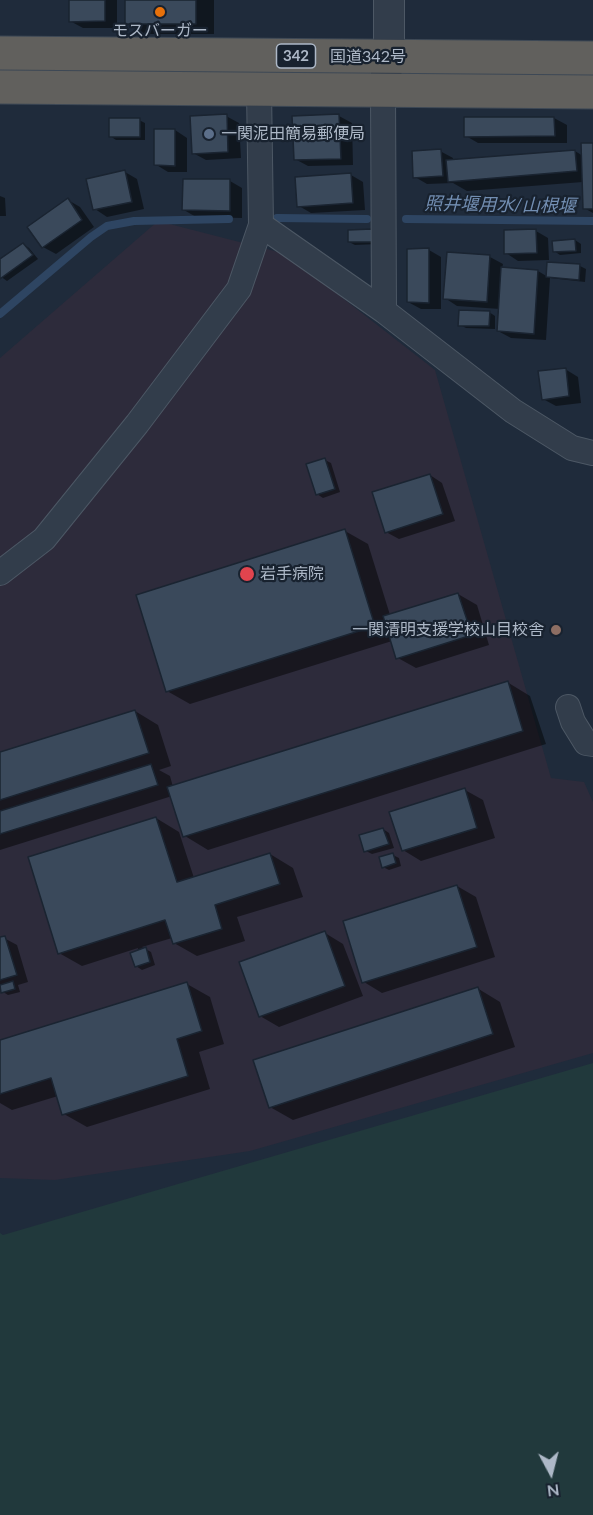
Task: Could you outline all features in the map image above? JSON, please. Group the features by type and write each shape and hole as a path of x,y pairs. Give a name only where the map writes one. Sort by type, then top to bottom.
{"highway":[{"name":"国道342号","path":"0,53 593,58"},
{"name":"国道342号","path":"0,87 593,92"}],"street":[{"path":"384,311 383,90 389,57 389,0"},
{"path":"0,573 44,538 137,424 239,289 261,225 259,90"},
{"path":"261,225 384,311 513,411 572,448 593,453"},
{"path":"568,707 573,722 586,743 593,744"}],"shaded area":[{"name":"岩手病院","path":"158,221 286,254 435,370 551,778 584,782 593,802 593,1053 250,1151 55,1180 0,1178 0,358"}],"green space":[{"path":"593,1063 593,1515 0,1515 0,1233 3,1235"}],"building":[{"path":"69,0 105,0 105,21 69,22"},
{"name":"モスバーガー","path":"125,0 196,0 196,24 125,24"},
{"path":"227,114 228,152 192,154 190,116"},
{"path":"339,114 341,159 294,160 292,116"},
{"path":"464,117 554,117 555,136 464,137"},
{"path":"109,118 140,118 140,137 109,137"},
{"path":"154,129 175,129 175,166 154,165"},
{"path":"581,143 593,143 593,209 583,209"},
{"path":"441,149 443,176 413,178 412,151"},
{"path":"575,150 577,171 448,182 446,160"},
{"path":"125,170 132,202 93,210 86,179"},
{"path":"351,173 353,203 297,207 295,177"},
{"path":"183,179 230,179 230,211 182,210"},
{"path":"68,198 82,220 42,248 27,227"},
{"path":"372,229 372,242 348,242 348,230"},
{"path":"536,229 537,253 504,254 504,230"},
{"path":"575,239 576,251 553,252 552,241"},
{"path":"23,243 33,255 0,279 0,259"},
{"path":"429,248 429,303 407,302 407,249"},
{"path":"447,252 490,255 487,302 443,299"},
{"path":"547,262 580,264 579,280 546,277"},
{"path":"501,267 538,270 534,334 497,331"},
{"path":"459,310 490,311 489,326 458,326"},
{"path":"566,368 569,396 542,400 538,371"},
{"path":"325,458 335,489 316,495 306,464"},
{"path":"430,474 443,514 385,533 372,492"},
{"path":"345,529 375,626 166,692 136,595"},
{"path":"458,593 472,635 396,659 383,616"},
{"path":"508,681 523,731 183,837 167,787"},
{"path":"135,710 149,753 0,800 0,752"},
{"path":"151,764 158,785 0,834 0,811"},
{"path":"465,788 477,828 402,851 389,812"},
{"path":"156,817 177,882 270,853 280,884 215,905 222,929 173,944 165,920 58,954 28,857"},
{"path":"383,828 389,844 364,852 359,835"},
{"path":"393,853 396,863 382,868 379,857"},
{"path":"457,885 477,947 362,983 343,921"},
{"path":"325,931 345,986 259,1017 239,962"},
{"path":"5,936 17,975 0,980 0,937"},
{"path":"146,947 150,962 135,967 130,953"},
{"path":"13,981 15,989 1,993 0,985"},
{"path":"187,982 202,1031 177,1039 188,1076 62,1115 51,1078 0,1094 0,1040"},
{"path":"478,987 493,1034 269,1108 253,1060"}],"waterway":[{"name":"照井堰用水/山根堰","path":"277,218 367,219"},
{"name":"照井堰用水/山根堰","path":"0,314 107,226 134,221 229,219"},
{"name":"照井堰用水/山根堰","path":"406,219 593,221"}],"place":[{"name":"モスバーガー","path":"160,12"},
{"name":"一関泥田簡易郵便局","path":"209,134"},
{"name":"岩手病院","path":"247,574"},
{"name":"一関清明支援学校山目校舎","path":"556,630"}]}
